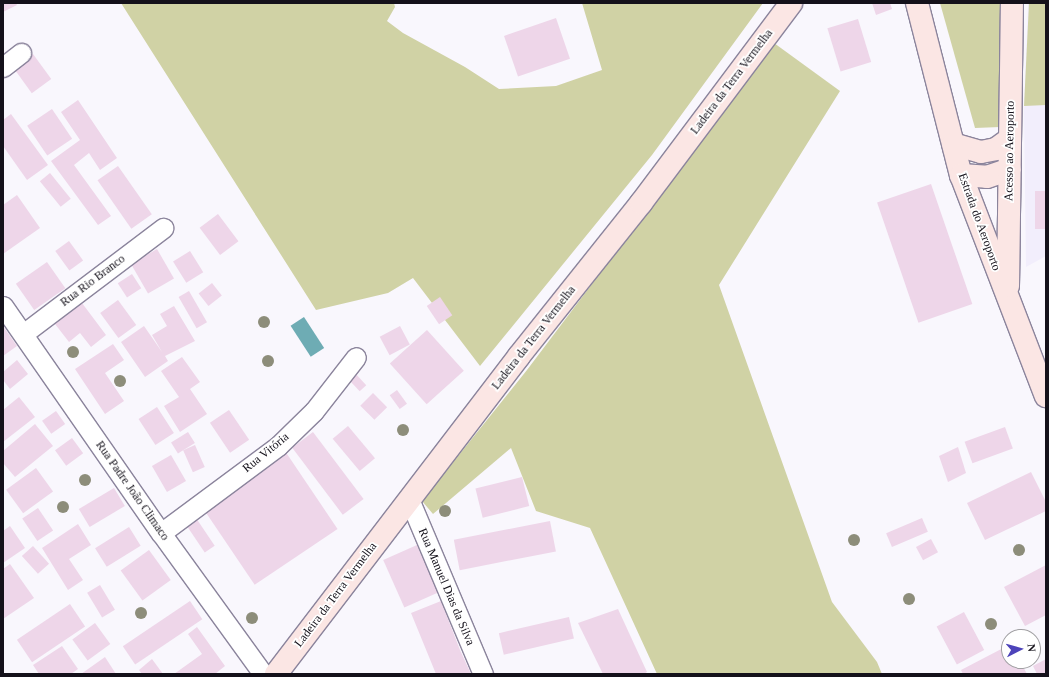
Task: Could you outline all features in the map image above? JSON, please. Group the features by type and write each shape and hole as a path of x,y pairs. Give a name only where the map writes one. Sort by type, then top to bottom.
{"main road":[{"name":"Ladeira da Terra Vermelha","path":"276,674 519,356 641,203 791,3"},
{"path":"917,3 953,144 981,152 996,149 1010,140"},
{"name":"Acesso ao Aeroporto","path":"1008,299 1012,3"},
{"name":"Estrada do Aeroporto","path":"953,144 961,175 1046,396"},
{"path":"961,175 987,177 1010,169"}],"street":[{"path":"3,67 21,53"},
{"name":"Rua Rio Branco","path":"23,334 163,228"},
{"name":"Rua Padre João Climaco","path":"3,306 161,533 263,674"},
{"name":"Rua Vitória","path":"161,533 278,446 314,411 356,357"},
{"name":"Rua Manuel Dias da Silva","path":"409,499 483,674"}],"shaded area":[{"path":"1028,3 1046,3 1046,256 1026,267 1024,112"}],"green space":[{"path":"121,3 394,3 395,7 387,21 403,33 465,67 499,89 556,86 602,70 582,3 763,3 652,155 480,366 413,278 388,293 316,310"},
{"path":"940,3 1000,3 1000,127 975,128"},
{"path":"1029,3 1046,3 1046,105 1024,106"},
{"path":"774,43 840,91 719,285 832,602 877,662 882,674 657,674 590,528 536,511 511,448 433,514 422,501 527,370"}],"water":[{"path":"304,317 324,348 311,357 291,326"}],"building":[{"path":"3,3 16,3 17,5 3,12"},
{"path":"872,3 890,3 892,9 876,15"},
{"path":"556,18 570,59 518,77 504,36"},
{"path":"858,19 871,62 841,71 827,28"},
{"path":"33,54 51,79 32,93 14,68"},
{"path":"78,100 117,158 100,170 89,153 74,165 111,216 98,225 51,161 80,140 61,112"},
{"path":"52,109 72,139 47,156 27,126"},
{"path":"11,114 48,165 27,180 3,146 3,120"},
{"path":"118,166 152,214 131,229 98,180"},
{"path":"50,173 71,199 61,207 40,181"},
{"path":"931,184 972,304 918,323 877,203"},
{"path":"1035,191 1046,191 1046,229 1035,229"},
{"path":"17,195 40,228 3,254 3,205"},
{"path":"218,214 238,241 220,255 200,228"},
{"path":"69,241 83,260 69,270 55,251"},
{"path":"157,249 174,278 148,293 131,264"},
{"path":"190,251 203,272 186,283 173,262"},
{"path":"47,262 65,288 34,310 16,284"},
{"path":"132,274 141,288 127,298 118,283"},
{"path":"212,283 222,296 208,306 199,293"},
{"path":"189,291 207,322 197,328 179,297"},
{"path":"440,297 452,315 439,324 427,306"},
{"path":"118,300 136,325 118,338 100,313"},
{"path":"82,303 106,335 91,347 80,333 69,342 55,324"},
{"path":"174,306 195,341 165,356 168,361 145,377 121,342 144,326 162,352 152,335 167,326 160,314"},
{"path":"3,326 17,346 3,356"},
{"path":"400,326 410,345 390,355 380,337"},
{"path":"427,330 464,371 427,404 390,363"},
{"path":"113,344 124,360 105,373 124,401 105,414 75,369"},
{"path":"182,357 200,382 190,389 207,414 180,432 164,406 179,397 161,371"},
{"path":"17,360 28,374 10,389 3,380 3,372"},
{"path":"354,372 366,385 360,391 347,378"},
{"path":"397,390 407,404 400,409 390,395"},
{"path":"373,393 387,407 374,420 360,406"},
{"path":"19,397 35,417 3,442 3,410"},
{"path":"157,407 174,433 155,445 139,419"},
{"path":"229,410 249,440 230,453 210,423"},
{"path":"56,411 65,424 51,434 42,421"},
{"path":"35,424 53,446 15,477 3,463 3,451"},
{"path":"348,426 375,458 360,471 333,439"},
{"path":"1005,427 1013,449 972,463 965,442"},
{"path":"188,432 195,443 178,454 171,443"},
{"path":"313,432 364,499 343,515 292,448"},
{"path":"72,438 83,453 66,466 55,450"},
{"path":"195,445 205,467 193,472 183,450"},
{"path":"958,447 966,473 948,482 939,456"},
{"path":"285,451 338,529 255,585 202,507"},
{"path":"171,455 186,481 167,492 152,466"},
{"path":"36,468 53,491 23,513 6,490"},
{"path":"1031,472 1046,502 1046,511 985,540 967,503"},
{"path":"522,477 529,506 483,518 475,489"},
{"path":"114,488 125,506 90,527 79,509"},
{"path":"38,508 53,530 37,541 22,519"},
{"path":"194,515 215,546 205,552 184,522"},
{"path":"922,518 928,532 892,547 886,533"},
{"path":"550,521 556,551 460,570 454,540"},
{"path":"78,524 91,545 69,559 83,580 68,590 42,548"},
{"path":"10,526 25,548 3,563 3,531"},
{"path":"129,527 141,546 107,567 95,548"},
{"path":"931,539 938,552 923,560 916,547"},
{"path":"417,545 438,593 404,608 383,560"},
{"path":"33,546 49,564 38,574 22,556"},
{"path":"149,550 171,580 142,601 121,571"},
{"path":"10,564 34,598 3,619 3,569"},
{"path":"1046,565 1046,615 1025,626 1004,587"},
{"path":"100,585 115,610 102,618 87,593"},
{"path":"190,601 202,619 135,665 123,646"},
{"path":"441,601 471,674 436,674 411,613"},
{"path":"70,604 85,626 32,662 17,640"},
{"path":"618,609 647,672 644,674 603,674 578,623"},
{"path":"964,612 984,650 957,665 937,627"},
{"path":"569,617 574,638 504,655 499,633"},
{"path":"95,623 110,644 88,660 72,639"},
{"path":"197,627 225,666 215,674 174,674 202,654 188,634"},
{"path":"62,646 78,669 71,674 39,674 33,665"},
{"path":"1001,649 1001,669 1024,669 1027,674 963,674 961,670"},
{"path":"105,657 116,674 81,674"},
{"path":"152,659 163,674 142,674 139,670"},
{"path":"1046,659 1046,674 1037,674 1034,669 1041,669 1041,662"}]}
